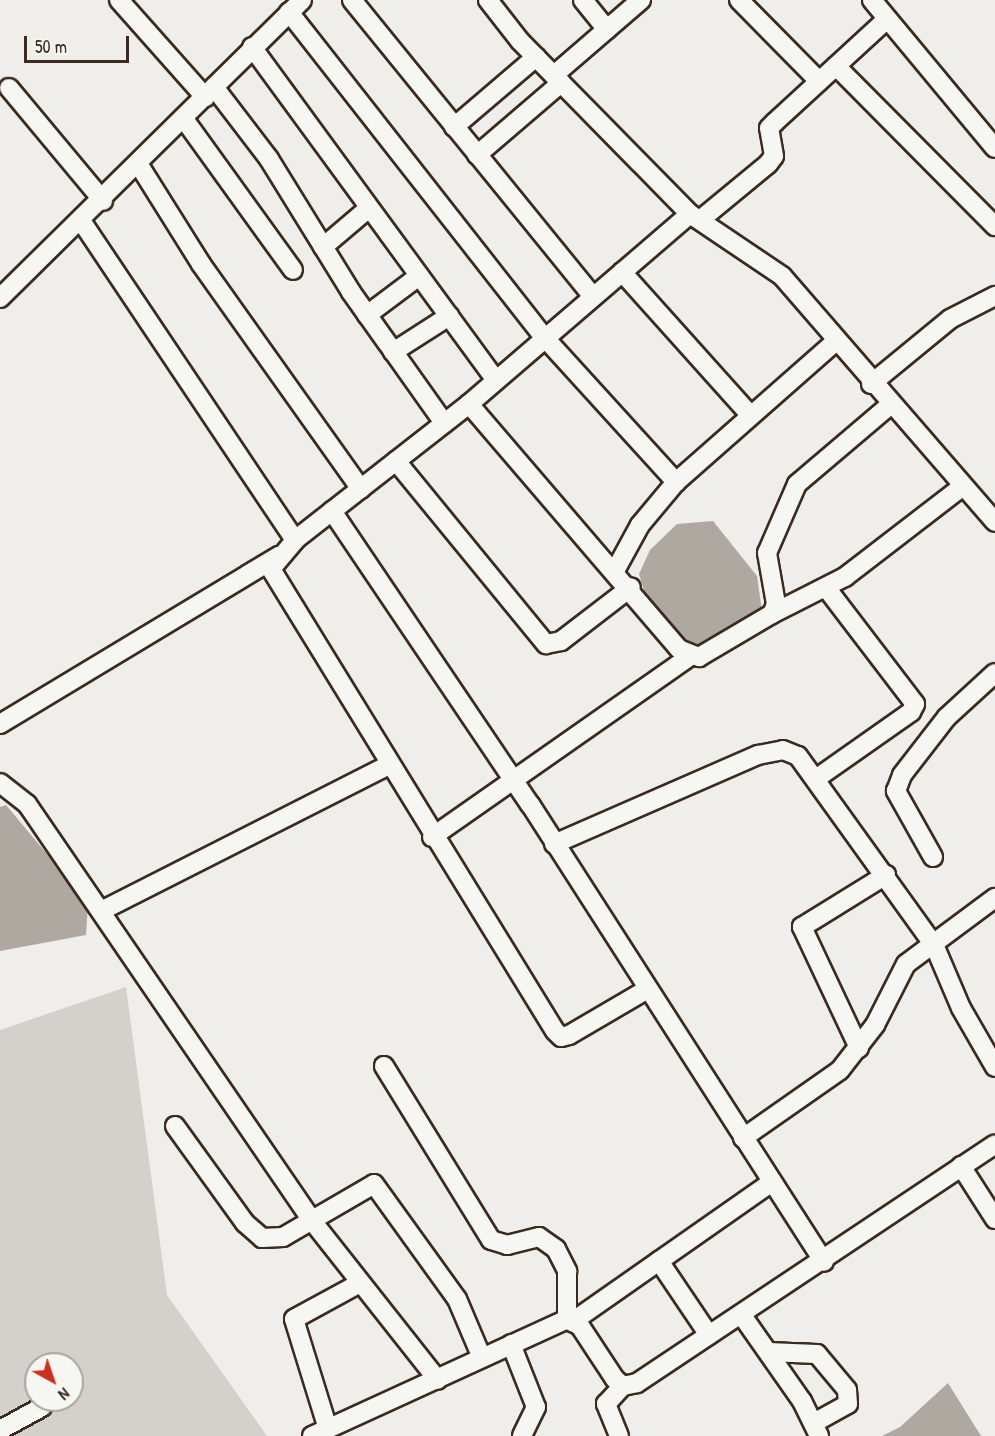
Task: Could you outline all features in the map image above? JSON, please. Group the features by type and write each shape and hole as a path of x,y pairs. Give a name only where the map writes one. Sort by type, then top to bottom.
{"street":[{"path":"119,0 269,159 366,315 444,423"},
{"path":"352,0 594,297"},
{"path":"488,0 536,57 695,217 782,276 889,406 995,522"},
{"path":"583,0 607,30"},
{"path":"477,155 641,0"},
{"path":"739,0 819,81"},
{"path":"872,0 886,20 995,148"},
{"path":"0,298 82,222 184,119 203,90 295,6 545,338 676,482"},
{"path":"0,724 278,556 295,540 469,404 622,272 768,164 775,148 769,128 886,20"},
{"path":"252,47 496,380"},
{"path":"454,127 536,57"},
{"path":"836,66 995,224"},
{"path":"9,88 103,201"},
{"path":"184,119 293,270"},
{"path":"139,165 201,264 361,489"},
{"path":"323,248 369,208"},
{"path":"82,222 295,540"},
{"path":"622,272 751,416"},
{"path":"366,315 419,276"},
{"path":"871,384 950,319 995,296"},
{"path":"393,352 449,316"},
{"path":"616,569 640,525 676,482 836,341"},
{"path":"469,404 616,569 689,657"},
{"path":"772,614 777,604 767,553 797,484 889,406"},
{"path":"396,461 546,644 561,641 631,587"},
{"path":"432,837 689,657 717,651 772,614 827,589 962,487"},
{"path":"332,511 515,781 646,990 824,1262"},
{"path":"278,556 271,569 274,580 432,837 561,1037 646,990"},
{"path":"817,778 911,712 915,704 827,589"},
{"path":"933,857 896,791 902,775 948,717 995,673"},
{"path":"554,844 758,755 790,753 817,778 935,947 961,1008 995,1067"},
{"path":"101,912 389,765"},
{"path":"1,782 27,804 313,1222 438,1380"},
{"path":"859,1048 802,927 886,875"},
{"path":"743,1138 827,1082 859,1048 899,971 935,947 995,898"},
{"path":"384,1066 491,1240 507,1245 539,1236 556,1249 567,1271 570,1320 623,1386"},
{"path":"175,1126 254,1233 283,1237 313,1222 374,1184 457,1299 482,1358"},
{"path":"619,1436 606,1404 623,1386 637,1383 824,1262 995,1144"},
{"path":"961,1166 995,1220"},
{"path":"360,1283 294,1319 320,1432 438,1380 511,1344 570,1320 772,1182"},
{"path":"659,1261 709,1335"},
{"path":"741,1314 817,1430 848,1404 847,1390 817,1354 768,1352"},
{"path":"511,1344 537,1407 522,1436"},
{"path":"0,1430 33,1412"}],"shaded area":[{"path":"713,521 757,576 763,618 702,655 649,607 639,574 650,550 677,524"},
{"path":"6,805 88,903 86,935 0,951 0,807"},
{"path":"126,987 167,1295 267,1436 0,1436 0,1030"},
{"path":"948,1383 981,1436 882,1436 900,1427"}]}
